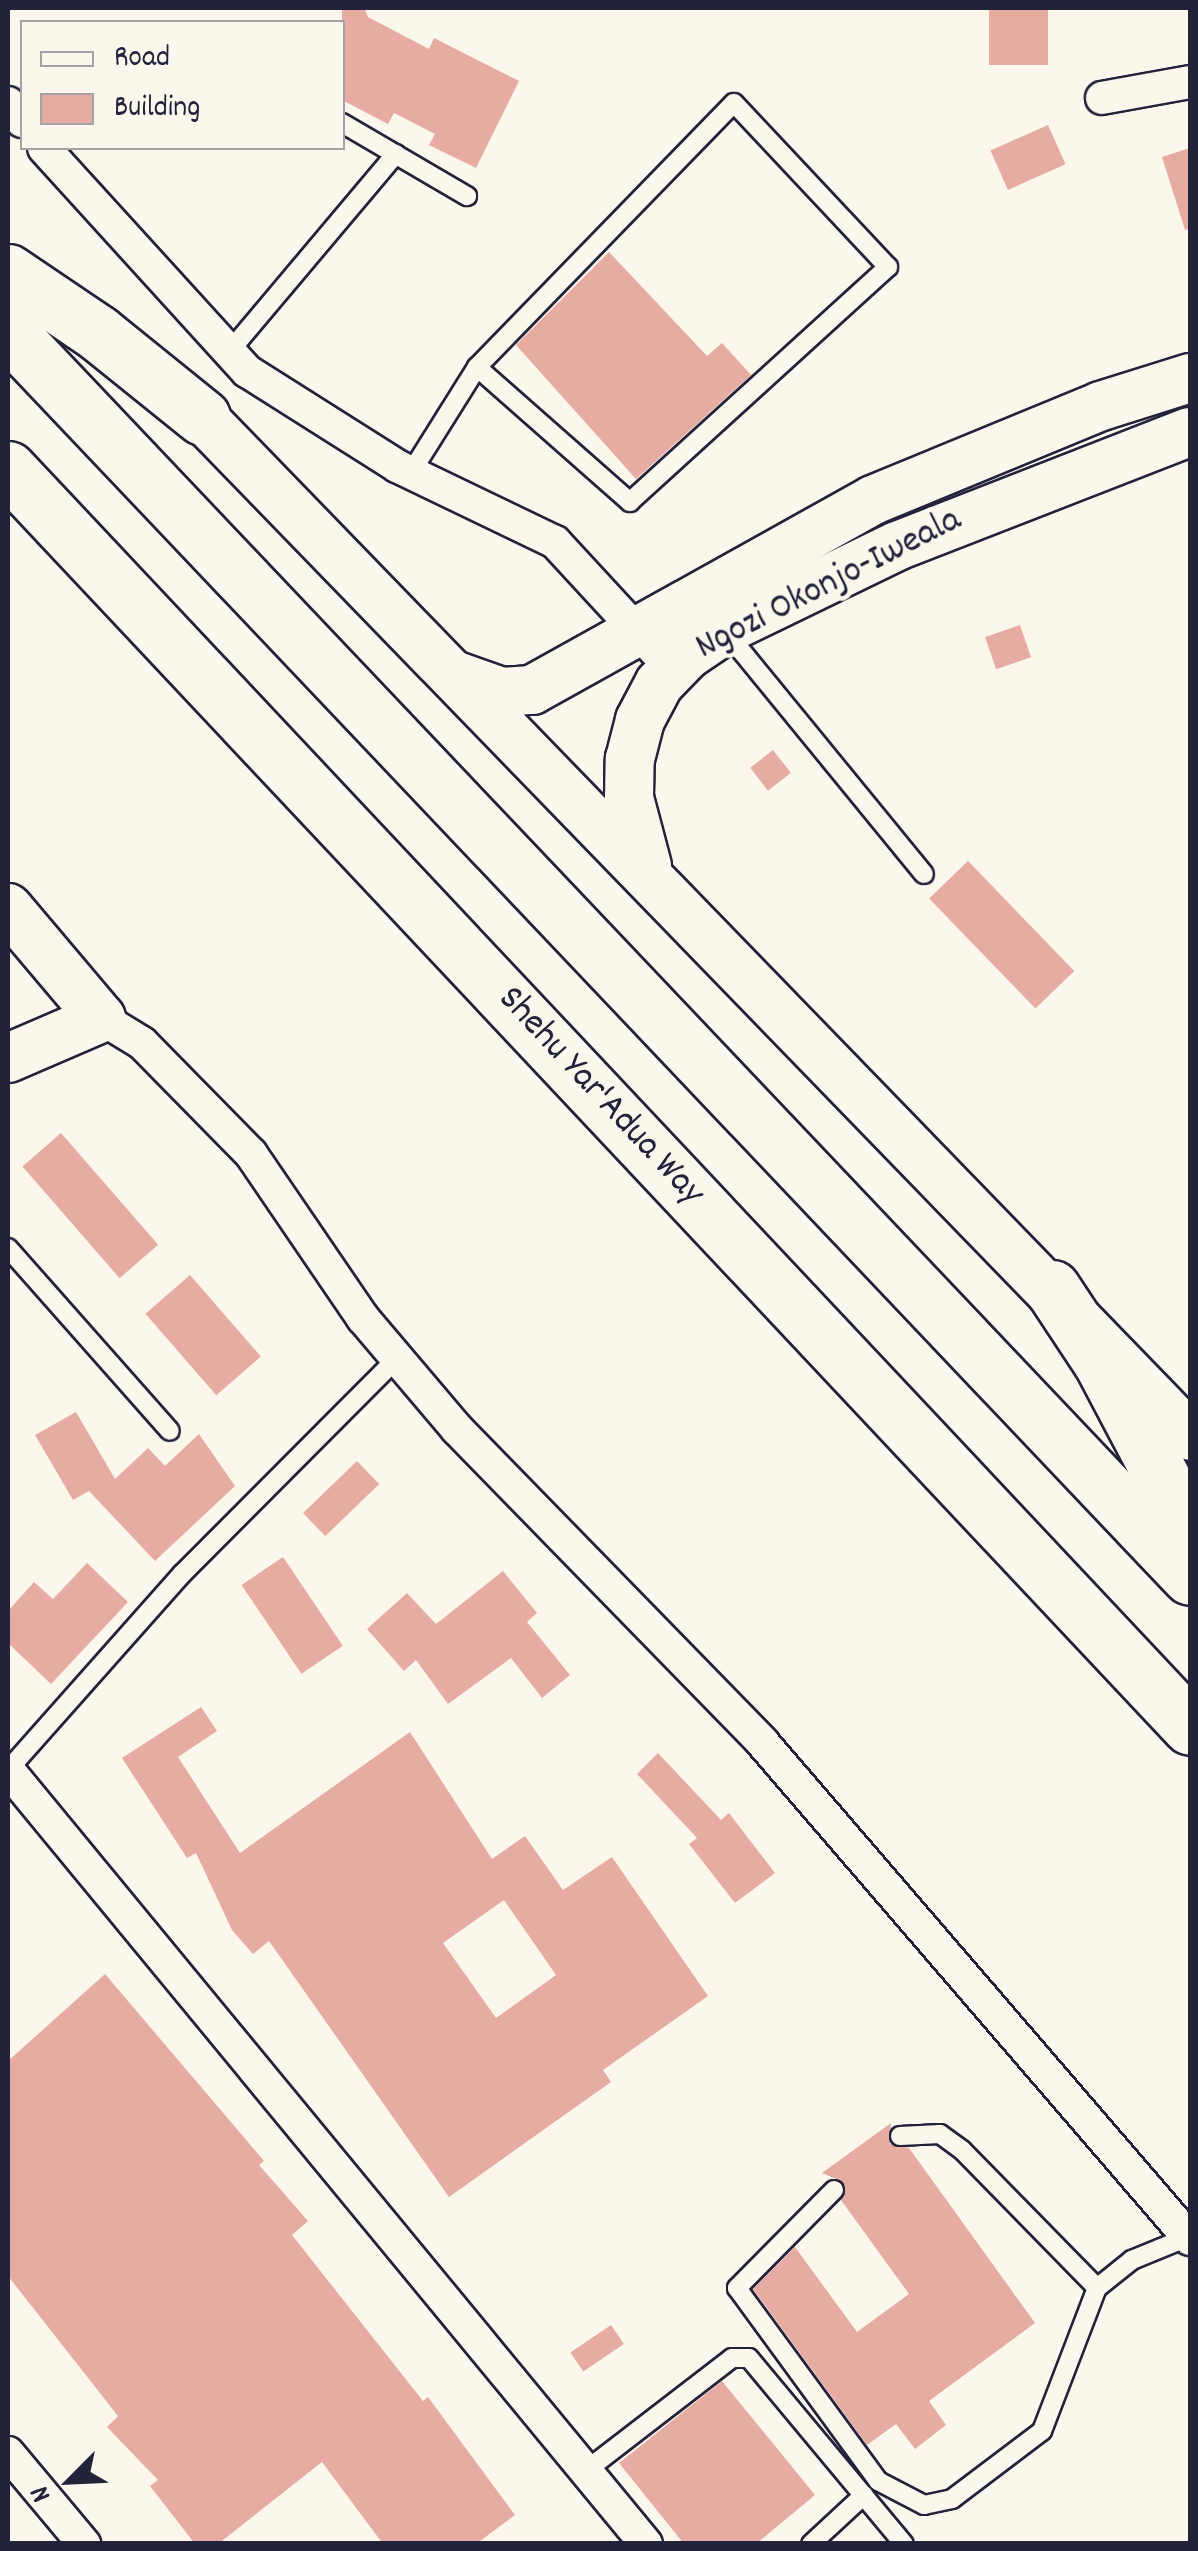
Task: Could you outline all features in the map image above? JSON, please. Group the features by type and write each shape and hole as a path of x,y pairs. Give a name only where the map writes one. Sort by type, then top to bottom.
{"highway":[{"path":"8,272 98,333 202,417"},
{"path":"8,331 1190,1577"},
{"name":"Shehu Yar'Adua Way","path":"8,468 1190,1728"},
{"path":"1052,1288 1101,1362 1190,1531"}],"street":[{"path":"1102,98 1190,82"},
{"path":"46,150 229,352 334,431 410,474 555,542 673,670"},
{"path":"444,670 502,692 532,690 873,500 1101,406 1190,378"},
{"path":"202,417 444,670 648,870 1190,1436"},
{"name":"Ngozi Okonjo-Iweala","path":"648,870 628,798 630,759 640,720 673,670 724,630 996,502 1190,432"},
{"path":"10,915 101,1018 142,1043 251,1154 397,1358 573,1554 762,1742 1189,2238"},
{"path":"8,1058 101,1018"},
{"path":"8,1770 646,2544"},
{"path":"8,2452 84,2544"}],"lane":[{"path":"410,474 477,367 734,103 888,267 630,502 477,367"},
{"path":"345,125 467,196"},
{"path":"229,352 396,154"},
{"path":"724,630 924,874"},
{"path":"8,1248 170,1431"},
{"path":"8,1770 182,1574 397,1358"},
{"path":"900,2136 940,2134 962,2150 1097,2288"},
{"path":"834,2190 737,2288 878,2482 924,2504 952,2499 1042,2430 1097,2288 1132,2260 1189,2238"},
{"path":"588,2469 740,2356 757,2364 904,2544"},
{"path":"811,2544 864,2496"}],"building":[{"path":"342,8 364,8 368,17 429,49 434,38 519,81 476,168 429,145 435,134 394,113 388,124 345,102"},
{"path":"989,8 1048,8 1048,65 989,65"},
{"path":"1048,125 1065,164 1008,190 990,151"},
{"path":"1190,148 1190,229 1185,230 1162,157"},
{"path":"609,252 707,356 722,343 751,375 636,479 516,345"},
{"path":"1020,625 1031,657 996,669 985,637"},
{"path":"773,750 791,773 768,791 750,768"},
{"path":"968,861 1074,971 1035,1009 929,899"},
{"path":"61,1133 158,1245 120,1278 23,1166"},
{"path":"190,1275 261,1357 216,1395 145,1314"},
{"path":"76,1412 115,1479 148,1448 165,1466 199,1434 235,1486 155,1561 89,1491 73,1500 35,1435"},
{"path":"357,1461 379,1484 325,1536 303,1513"},
{"path":"283,1557 343,1646 301,1674 242,1585"},
{"path":"87,1563 128,1602 51,1684 8,1643 8,1611 34,1582 53,1599"},
{"path":"503,1571 537,1613 527,1622 570,1675 542,1698 511,1658 448,1704 416,1660 404,1671 367,1629 407,1593 436,1624"},
{"path":"201,1707 217,1731 178,1757 240,1853 410,1732 492,1859 525,1836 563,1890 612,1857 708,1996 603,2070 611,2082 449,2197 269,1941 253,1954 232,1930 196,1853 187,1858 122,1758","holes":["504,1900 556,1975 496,2018 443,1943"]},
{"path":"658,1753 721,1820 729,1813 775,1873 735,1903 689,1844 697,1838 637,1774"},
{"path":"105,1974 264,2161 259,2165 308,2221 292,2235 423,2401 428,2397 515,2515 476,2544 383,2544 322,2462 218,2544 195,2544 150,2486 158,2480 107,2427 118,2416 8,2276 8,2061"},
{"path":"891,2123 890,2144 909,2148 1035,2323 929,2401 946,2425 915,2449 896,2424 867,2445 753,2289 795,2247 857,2332 909,2294 841,2200 843,2182 822,2173"},
{"path":"611,2325 624,2344 583,2371 570,2352"},
{"path":"722,2381 815,2495 756,2544 684,2544 619,2463"}]}
